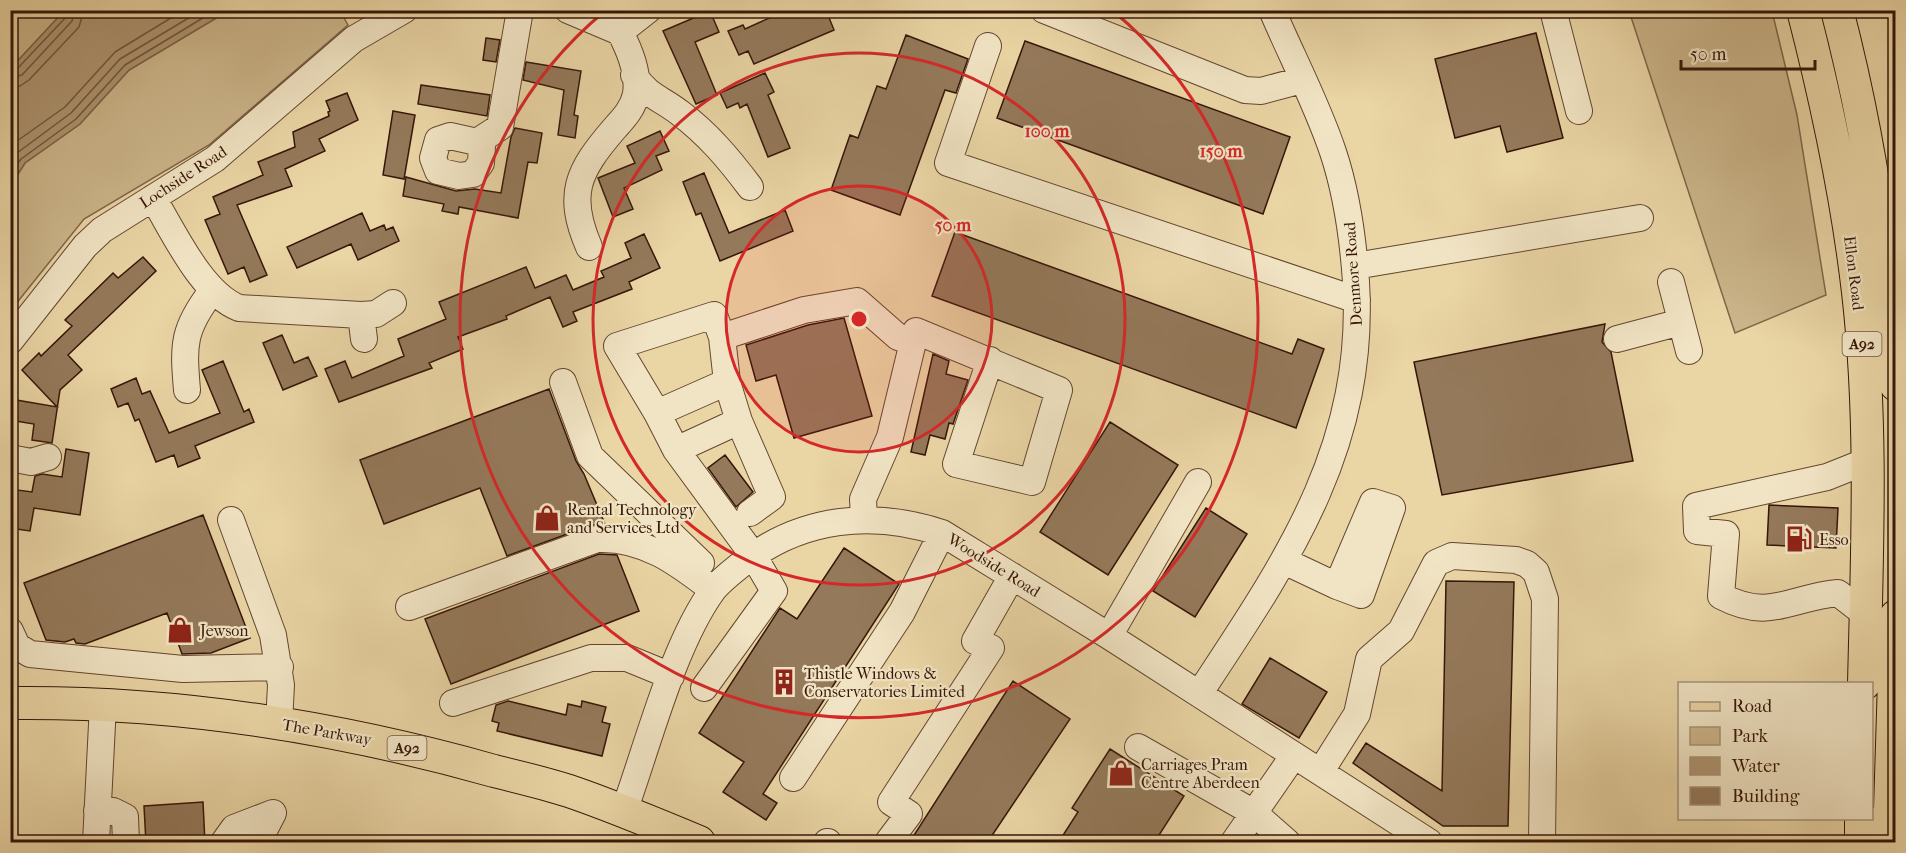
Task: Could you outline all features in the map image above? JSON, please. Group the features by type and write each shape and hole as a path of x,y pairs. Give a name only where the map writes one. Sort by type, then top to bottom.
{"main road":[{"name":"Ellon Road","path":"1803,10 1845,202 1858,293 1867,461 1881,615 1889,843"},
{"name":"Ellon Road","path":"1837,10 1877,198 1896,385"},
{"name":"Ellon Road","path":"1864,682 1881,615"},
{"name":"The Parkway","path":"10,703 103,705 202,713 279,723 431,753 566,790 624,811 699,843"},
{"path":"1861,843 1862,820"}],"street":[{"name":"Lochside Road","path":"10,341 85,246 117,219 216,159 354,39 404,10"},
{"path":"477,142 500,127 520,10"},
{"path":"568,10 620,32 627,45 636,93 630,111 586,162 579,182 577,220 589,247"},
{"path":"620,32 648,10"},
{"path":"1044,10 1245,90 1262,91 1302,80"},
{"name":"Denmore Road","path":"1199,694 1284,561 1313,506 1341,435 1354,362 1357,300 1355,266 1342,184 1323,124 1272,10"},
{"path":"1553,10 1580,111"},
{"path":"988,46 948,163 1357,300"},
{"path":"634,75 645,91 680,113 715,144 734,164 750,187"},
{"path":"153,198 212,291 224,302 239,308 363,327 376,314 393,303"},
{"path":"1355,266 1640,218"},
{"path":"1671,282 1689,351"},
{"path":"188,390 183,351 186,338 196,312 212,291"},
{"path":"722,337 804,310 857,301 898,337 913,342"},
{"path":"704,688 774,591 753,555 676,450 617,346 714,315 722,337 727,382 739,421 772,497 750,513"},
{"path":"1617,339 1681,322"},
{"path":"864,519 863,499 890,437 916,331 990,360 1059,390 1032,482 956,464 990,360"},
{"path":"563,382 590,456 694,557 717,586"},
{"path":"657,413 727,382"},
{"path":"676,450 739,421"},
{"path":"10,458 31,462 48,457"},
{"path":"1867,461 1827,477 1696,507 1697,531 1725,534 1720,596 1740,606 1770,608 1838,593 1881,615"},
{"path":"1109,636 1198,482"},
{"name":"Woodside Road","path":"624,811 671,676 695,621 717,586 753,555 784,537 822,524 864,519 920,526 942,533 1109,636 1429,843"},
{"path":"231,520 273,635 280,667 279,723"},
{"path":"793,778 902,612 942,533"},
{"path":"409,607 597,539 614,538 657,551 717,586"},
{"path":"1321,771 1357,714 1369,659 1401,631 1436,563 1452,556 1516,560 1527,564 1536,572 1545,599 1542,843"},
{"path":"1284,561 1337,586"},
{"path":"888,843 909,814 891,802 991,648 975,641 1012,576"},
{"path":"10,631 16,646 30,654 183,669 280,667"},
{"path":"453,703 591,658 627,658 671,676"},
{"path":"96,843 103,705"},
{"path":"1138,747 1254,813 1287,843"},
{"path":"1234,843 1294,755"},
{"path":"97,811 113,811 125,817 126,843"},
{"path":"224,843 234,828 273,813 258,843"}],"green space":[{"path":"11,11 64,11 11,68"},
{"path":"228,11 340,11 348,25 209,145 84,219 11,310 11,185 25,163 80,124 129,70"},
{"path":"1629,11 1772,11 1797,115 1826,295 1735,333"}],"water":[{"path":"64,11 228,11 129,70 80,124 25,163 11,185 11,68"}],"building":[{"path":"796,10 826,10 834,30 754,64 748,51 739,55 728,31 743,25 745,29 778,14 779,17"},
{"path":"710,11 719,32 695,42 717,95 696,104 663,31"},
{"path":"1536,33 1563,138 1507,152 1500,126 1455,138 1435,59"},
{"path":"906,35 968,59 956,93 945,90 900,215 831,190 850,135 858,138 877,86 886,89"},
{"path":"486,38 500,40 496,62 483,60"},
{"path":"1025,41 1290,137 1263,214 997,118"},
{"path":"526,62 581,71 574,115 578,116 575,138 558,135 564,90 523,80"},
{"path":"765,73 774,92 768,95 790,148 768,157 747,104 740,108 738,103 727,108 720,93"},
{"path":"421,85 490,95 487,116 418,104"},
{"path":"347,93 358,120 319,139 325,151 285,169 292,186 237,205 267,275 250,282 244,267 228,274 205,220 220,214 213,197 263,175 258,162 295,147 293,132 329,116 330,111 326,101"},
{"path":"393,111 415,115 404,179 383,175"},
{"path":"515,128 542,133 537,163 528,162 518,218 459,207 458,214 442,211 444,204 403,196 406,177 456,191 475,189 501,193 511,137"},
{"path":"660,131 669,151 656,156 662,170 624,188 633,209 613,217 598,178 635,163 627,146"},
{"path":"704,173 729,233 785,210 793,231 720,261 701,213 696,215 683,182"},
{"path":"362,213 370,231 384,225 386,230 393,227 399,241 358,260 351,244 297,268 287,247"},
{"path":"955,232 1292,354 1298,339 1324,349 1296,428 932,296"},
{"path":"644,234 660,268 629,282 632,289 573,312 577,321 563,327 550,297 506,316 507,319 458,337 463,349 429,363 432,368 339,402 325,369 345,361 352,378 404,356 398,339 446,319 439,302 526,267 535,288 566,275 573,290 604,277 601,271 631,258 625,243"},
{"path":"143,257 156,271 68,355 82,370 60,390 52,443 32,440 34,424 10,420 10,399 57,407 22,370 39,353 41,356 72,326 65,320 113,273 118,278"},
{"path":"844,318 872,416 794,438 776,375 756,381 746,345 808,325"},
{"path":"1605,324 1602,342 1611,352 1633,461 1442,495 1414,362"},
{"path":"282,335 294,363 308,357 317,376 283,390 263,343"},
{"path":"933,354 949,361 946,374 968,380 953,424 949,423 945,439 930,435 925,455 911,452"},
{"path":"223,361 244,412 249,409 254,422 195,446 200,458 178,467 174,455 156,462 139,419 135,421 128,403 118,407 111,389 136,378 142,394 150,391 169,433 220,413 202,370"},
{"path":"549,389 576,461 584,474 605,524 592,525 507,556 480,488 384,524 360,460"},
{"path":"1110,422 1178,465 1108,575 1040,532"},
{"path":"66,449 89,453 80,515 34,508 30,531 10,528 10,489 32,492 35,476 42,474 62,477"},
{"path":"725,455 753,492 736,507 708,468"},
{"path":"1769,505 1838,508 1836,548 1767,545"},
{"path":"1206,508 1247,534 1195,617 1153,591"},
{"path":"203,515 250,638 211,653 182,654 167,613 85,644 76,643 74,639 65,642 46,640 24,583"},
{"name":"Thistle Windows & Conservatories Limited","path":"844,548 899,584 763,794 777,803 766,820 723,792 744,762 699,733 780,608 797,619"},
{"path":"599,554 617,555 639,611 451,684 425,619"},
{"path":"1446,581 1514,582 1508,826 1443,826 1353,763 1366,743 1442,791"},
{"path":"1270,658 1327,692 1299,738 1242,704"},
{"path":"1013,681 1070,719 987,843 909,843"},
{"path":"508,701 566,715 568,704 581,707 582,701 606,707 602,722 610,724 602,756 497,731 499,723 492,721 496,705"},
{"name":"Carriages Pram Centre Aberdeen","path":"1110,749 1184,796 1154,843 1058,843 1078,812 1072,808"},
{"path":"203,802 205,843 146,843 144,806"}],"place":[{"name":"Rental Technology and Services Ltd","path":"547,518"},
{"name":"Esso","path":"1799,539"},
{"name":"Jewson","path":"180,630"},
{"name":"Thistle Windows & Conservatories Limited","path":"784,682"},
{"name":"Carriages Pram Centre Aberdeen","path":"1121,773"}]}
